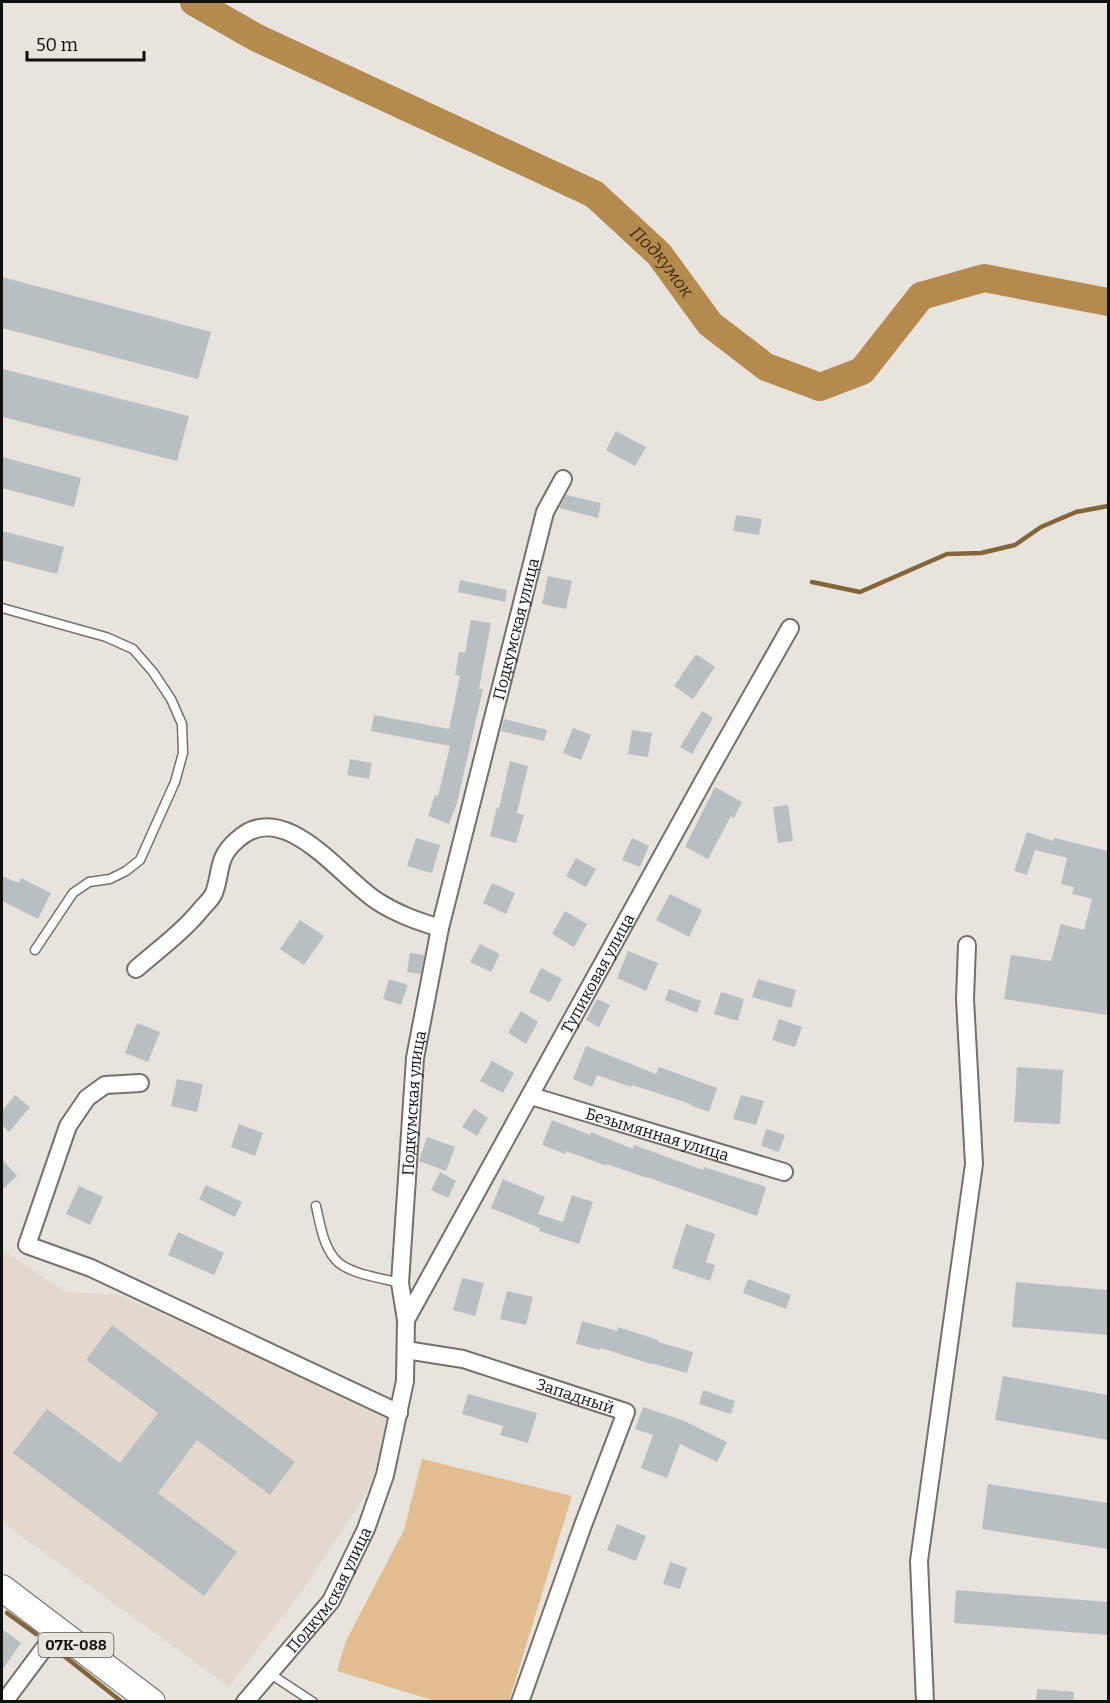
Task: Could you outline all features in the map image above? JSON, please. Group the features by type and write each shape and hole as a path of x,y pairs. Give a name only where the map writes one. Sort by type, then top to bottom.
{"main road":[{"name":"07К-088","path":"2,1588 152,1701"}],"street":[{"name":"Подкумская улица","path":"245,1701 331,1601 366,1529 385,1475 405,1381 406,1320 400,1283 415,1058 440,928 545,512 563,478"},
{"name":"Тупиковая улица","path":"406,1320 790,628"},
{"path":"136,969 191,922 214,894 220,862 236,840 255,827 282,829 308,844 375,900 403,916 440,928"},
{"path":"925,1701 919,1561 974,1164 965,999 968,945"},
{"path":"140,1083 105,1085 87,1098 68,1126 27,1245 92,1268 399,1413"},
{"name":"Безымянная улица","path":"531,1096 784,1172"},
{"name":"Западный","path":"406,1350 463,1359 626,1412 582,1525 520,1701"},
{"path":"4,1701 57,1631"}],"lane":[{"path":"2,608 106,637 133,649 153,672 171,699 182,723 183,753 175,782 140,860 126,872 110,879 89,882 73,893 35,950"},
{"path":"316,1206 324,1239 335,1260 354,1271 400,1283"},
{"path":"269,1673 313,1701"}],"shaded area":[{"path":"2,1249 65,1292 117,1294 387,1415 375,1472 367,1493 302,1591 229,1687 2,1522"},
{"path":"422,1459 572,1496 509,1701 435,1701 337,1671 346,1641 404,1530"}],"building":[{"path":"2,277 211,332 198,379 2,328"},
{"path":"2,369 189,416 177,461 2,417"},
{"path":"616,431 646,447 635,466 606,450"},
{"path":"2,457 81,478 74,507 2,488"},
{"path":"566,495 601,503 598,518 559,508"},
{"path":"736,515 762,519 759,535 733,531"},
{"path":"2,531 64,547 57,574 2,560"},
{"path":"548,576 572,581 566,609 542,604"},
{"path":"460,580 507,590 505,602 458,592"},
{"path":"471,620 491,623 479,689 483,689 457,803 449,824 428,816 435,795 438,796 450,746 371,731 374,715 449,729 460,676 455,675 459,652 465,653"},
{"path":"696,654 715,667 693,699 674,686"},
{"path":"702,711 713,718 692,754 680,747"},
{"path":"504,719 547,730 544,741 501,731"},
{"path":"573,728 591,735 581,760 563,753"},
{"path":"632,730 652,733 648,757 628,754"},
{"path":"350,759 372,763 369,779 347,775"},
{"path":"510,761 528,766 517,813 524,815 516,843 490,836"},
{"path":"715,787 742,802 734,818 731,816 708,859 685,847"},
{"path":"788,805 793,841 778,843 773,807"},
{"path":"1027,832 1053,841 1054,838 1108,851 1106,1015 1004,999 1011,955 1051,961 1061,924 1084,930 1092,899 1072,894 1074,887 1061,884 1067,858 1035,850 1027,875 1014,871"},
{"path":"416,838 440,845 432,873 407,866"},
{"path":"632,838 649,846 640,867 622,860"},
{"path":"576,858 596,869 586,887 566,876"},
{"path":"2,876 19,883 21,878 51,893 38,919 2,901"},
{"path":"492,883 515,893 506,914 483,903"},
{"path":"670,894 702,910 689,937 656,920"},
{"path":"565,911 587,924 574,947 552,934"},
{"path":"300,920 324,936 304,965 280,949"},
{"path":"480,944 500,954 491,972 470,962"},
{"path":"628,951 658,963 646,991 617,978"},
{"path":"410,953 424,955 421,974 407,972"},
{"path":"541,968 562,979 550,1002 529,992"},
{"path":"389,979 408,985 401,1005 383,999"},
{"path":"758,979 796,990 791,1008 752,997"},
{"path":"669,989 701,1001 697,1013 665,1000"},
{"path":"721,992 744,999 738,1021 714,1014"},
{"path":"597,999 610,1005 599,1027 586,1020"},
{"path":"521,1011 538,1022 526,1044 508,1033"},
{"path":"779,1019 802,1027 795,1047 772,1040"},
{"path":"137,1023 160,1032 148,1062 125,1053"},
{"path":"586,1046 656,1074 659,1067 717,1088 709,1112 691,1104 597,1075 592,1087 573,1079"},
{"path":"492,1061 514,1073 503,1093 480,1081"},
{"path":"1017,1067 1063,1070 1060,1124 1014,1122"},
{"path":"177,1079 203,1084 197,1112 171,1106"},
{"path":"15,1095 30,1107 9,1132 2,1125 2,1111"},
{"path":"741,1095 764,1101 756,1125 733,1119"},
{"path":"474,1109 488,1118 477,1136 462,1127"},
{"path":"552,1120 590,1135 591,1132 633,1149 634,1145 703,1170 704,1167 766,1187 757,1216 647,1177 566,1151 565,1154 542,1145"},
{"path":"239,1124 263,1133 255,1156 231,1147"},
{"path":"766,1129 785,1135 779,1152 761,1146"},
{"path":"427,1137 455,1147 446,1171 419,1161"},
{"path":"2,1159 17,1176 2,1190"},
{"path":"440,1172 456,1181 448,1198 431,1190"},
{"path":"503,1179 545,1197 538,1214 563,1222 572,1195 593,1202 579,1244 539,1231 540,1228 491,1208"},
{"path":"206,1185 242,1202 235,1217 199,1199"},
{"path":"79,1186 103,1197 90,1225 66,1214"},
{"path":"686,1224 715,1234 706,1262 715,1265 710,1281 672,1268"},
{"path":"178,1232 224,1253 214,1275 168,1255"},
{"path":"462,1278 484,1283 475,1316 453,1310"},
{"path":"748,1279 791,1295 786,1309 743,1293"},
{"path":"1016,1282 1108,1290 1108,1335 1012,1327"},
{"path":"507,1291 533,1297 526,1325 500,1319"},
{"path":"582,1321 617,1331 618,1327 693,1352 687,1373 601,1348 600,1350 576,1344"},
{"path":"112,1325 295,1462 270,1495 197,1440 158,1493 237,1552 204,1596 13,1453 47,1409 120,1463 158,1413 86,1360"},
{"path":"1003,1376 1108,1395 1108,1440 995,1420"},
{"path":"703,1390 735,1401 731,1414 699,1404"},
{"path":"468,1394 537,1413 528,1443 500,1435 503,1426 462,1414"},
{"path":"643,1407 682,1420 727,1442 717,1462 680,1444 667,1478 641,1468 653,1435 635,1429"},
{"path":"988,1484 1108,1503 1108,1549 982,1529"},
{"path":"617,1524 646,1536 636,1561 607,1550"},
{"path":"670,1562 687,1568 680,1589 663,1584"},
{"path":"956,1590 1108,1602 1108,1635 954,1623"},
{"path":"2,1629 21,1643 2,1670"},
{"path":"1037,1689 1074,1692 1073,1701 1036,1701"}],"waterway":[{"name":"Подкумок","path":"194,2 257,38 594,194 659,254 710,324 766,367 820,387 862,371 921,296 984,278 1108,302"},
{"path":"812,582 860,592 947,554 981,553 1015,545 1041,527 1076,512 1108,506"},
{"path":"7,1613 36,1634"},
{"path":"54,1648 122,1702"}]}
